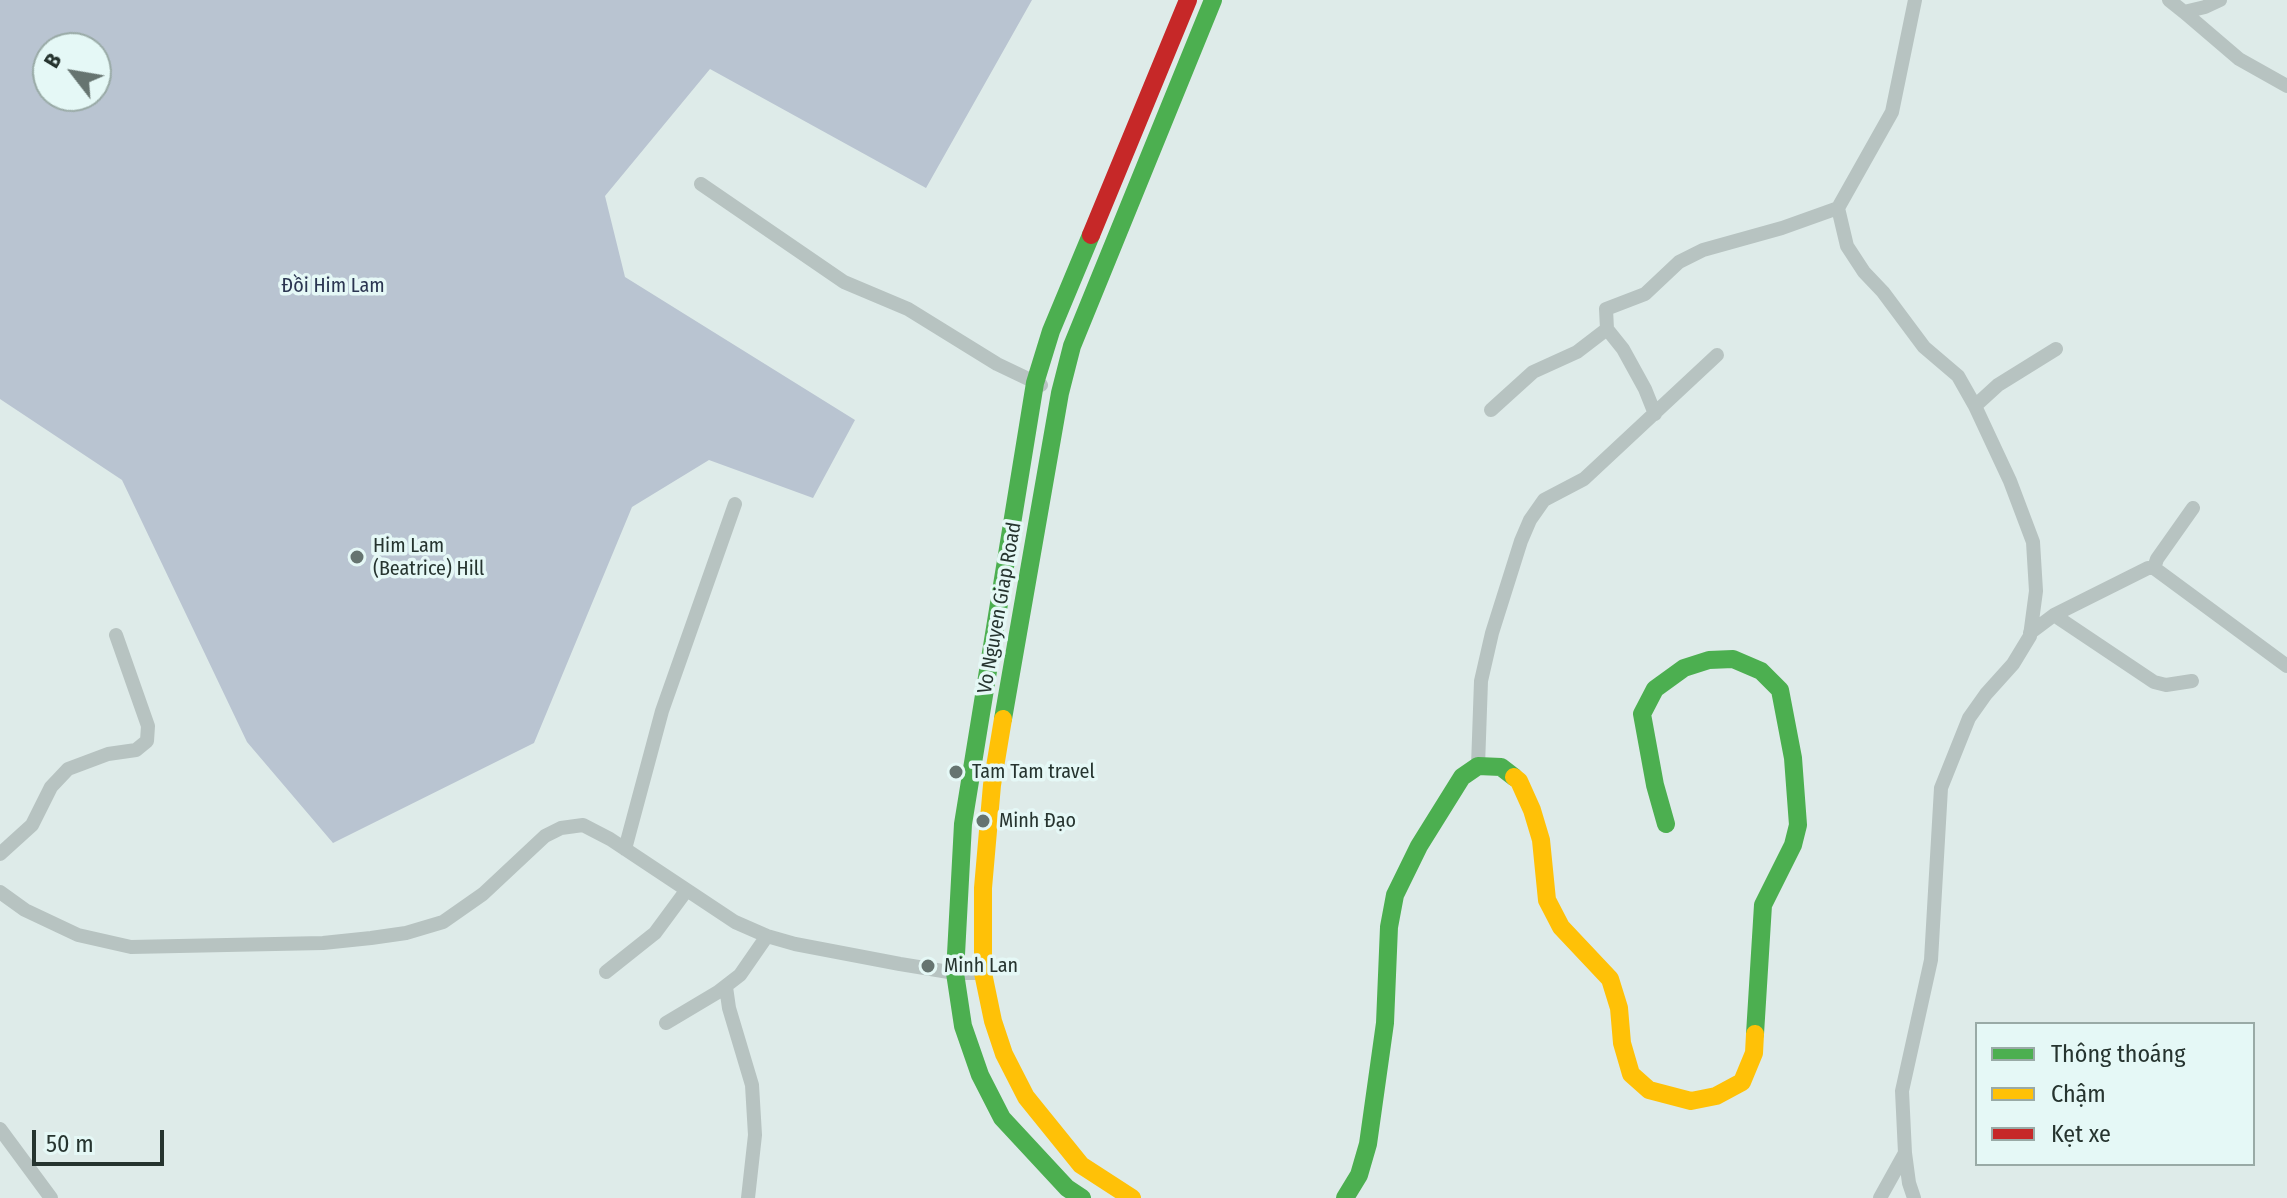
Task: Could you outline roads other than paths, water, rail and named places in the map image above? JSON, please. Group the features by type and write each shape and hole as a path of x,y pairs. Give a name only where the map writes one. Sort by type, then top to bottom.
{"main road":[{"name":"Vo Nguyen Giap Road","path":"1082,1198 1067,1188 1002,1118 980,1075 963,1026 955,973 963,824 1035,383 1051,331 1188,0"},
{"name":"Vo Nguyen Giap Road","path":"1132,1198 1081,1165 1026,1097 1004,1054 983,973 983,888 992,785 1060,393 1072,346 1213,0"},
{"path":"1353,1195 1368,1144 1385,1023 1389,927 1395,895 1419,846 1462,777 1478,766 1501,767 1519,781 1541,840 1547,900 1561,927 1610,979 1619,1008 1622,1043 1631,1074 1649,1090 1691,1101 1716,1096 1742,1082 1754,1053 1763,905 1793,845 1798,825 1793,758 1780,690 1761,671 1733,659 1709,660 1684,668 1655,689 1642,714 1655,785 1666,824"}],"street":[{"path":"1655,414 1623,349 1607,329 1606,309 1645,294 1679,262 1703,250 1782,228 1838,208 1892,112 1915,0"},
{"path":"2169,0 2239,59 2287,86"},
{"path":"2184,12 2220,0"},
{"path":"701,184 844,282 908,309 997,364 1060,393"},
{"path":"1838,208 1847,246 1864,272 1924,347 1958,376 2010,481 2033,542 2036,591 2030,633 2013,664 1969,718 1941,788 1931,960 1902,1091 1905,1153 1914,1198"},
{"path":"1491,410 1533,372 1577,352 1607,329"},
{"path":"1975,406 1998,385 2056,349"},
{"path":"1478,766 1481,681 1496,619 1530,520 1544,500 1584,479 1717,355"},
{"path":"625,849 662,711 735,504"},
{"path":"2154,568 2193,508"},
{"path":"2030,633 2054,615 2148,568 2154,568 2287,666"},
{"path":"2054,615 2154,682 2166,685 2192,681"},
{"path":"0,854 32,825 51,787 68,769 108,754 136,750 147,741 148,726 116,635"},
{"path":"0,892 53,925 115,945 146,948 237,943 323,943 406,933 443,922 471,904 545,836 561,828 583,825 735,922 767,936 815,948 955,973 983,973"},
{"path":"606,972 655,933 686,891"},
{"path":"666,1023 726,987 745,970 767,936"},
{"path":"726,987 729,1008 752,1085 755,1135 748,1198"},
{"path":"0,1129 51,1198"},
{"path":"1880,1198 1905,1153"}],"place":[{"name":"Him Lam (Beatrice) Hill","path":"357,557"},
{"name":"Tam Tam travel","path":"956,772"},
{"name":"Minh Đạo","path":"983,821"},
{"name":"Minh Lan","path":"928,966"}],"park label":[{"name":"Đồi Him Lam","path":"333,286"}]}
